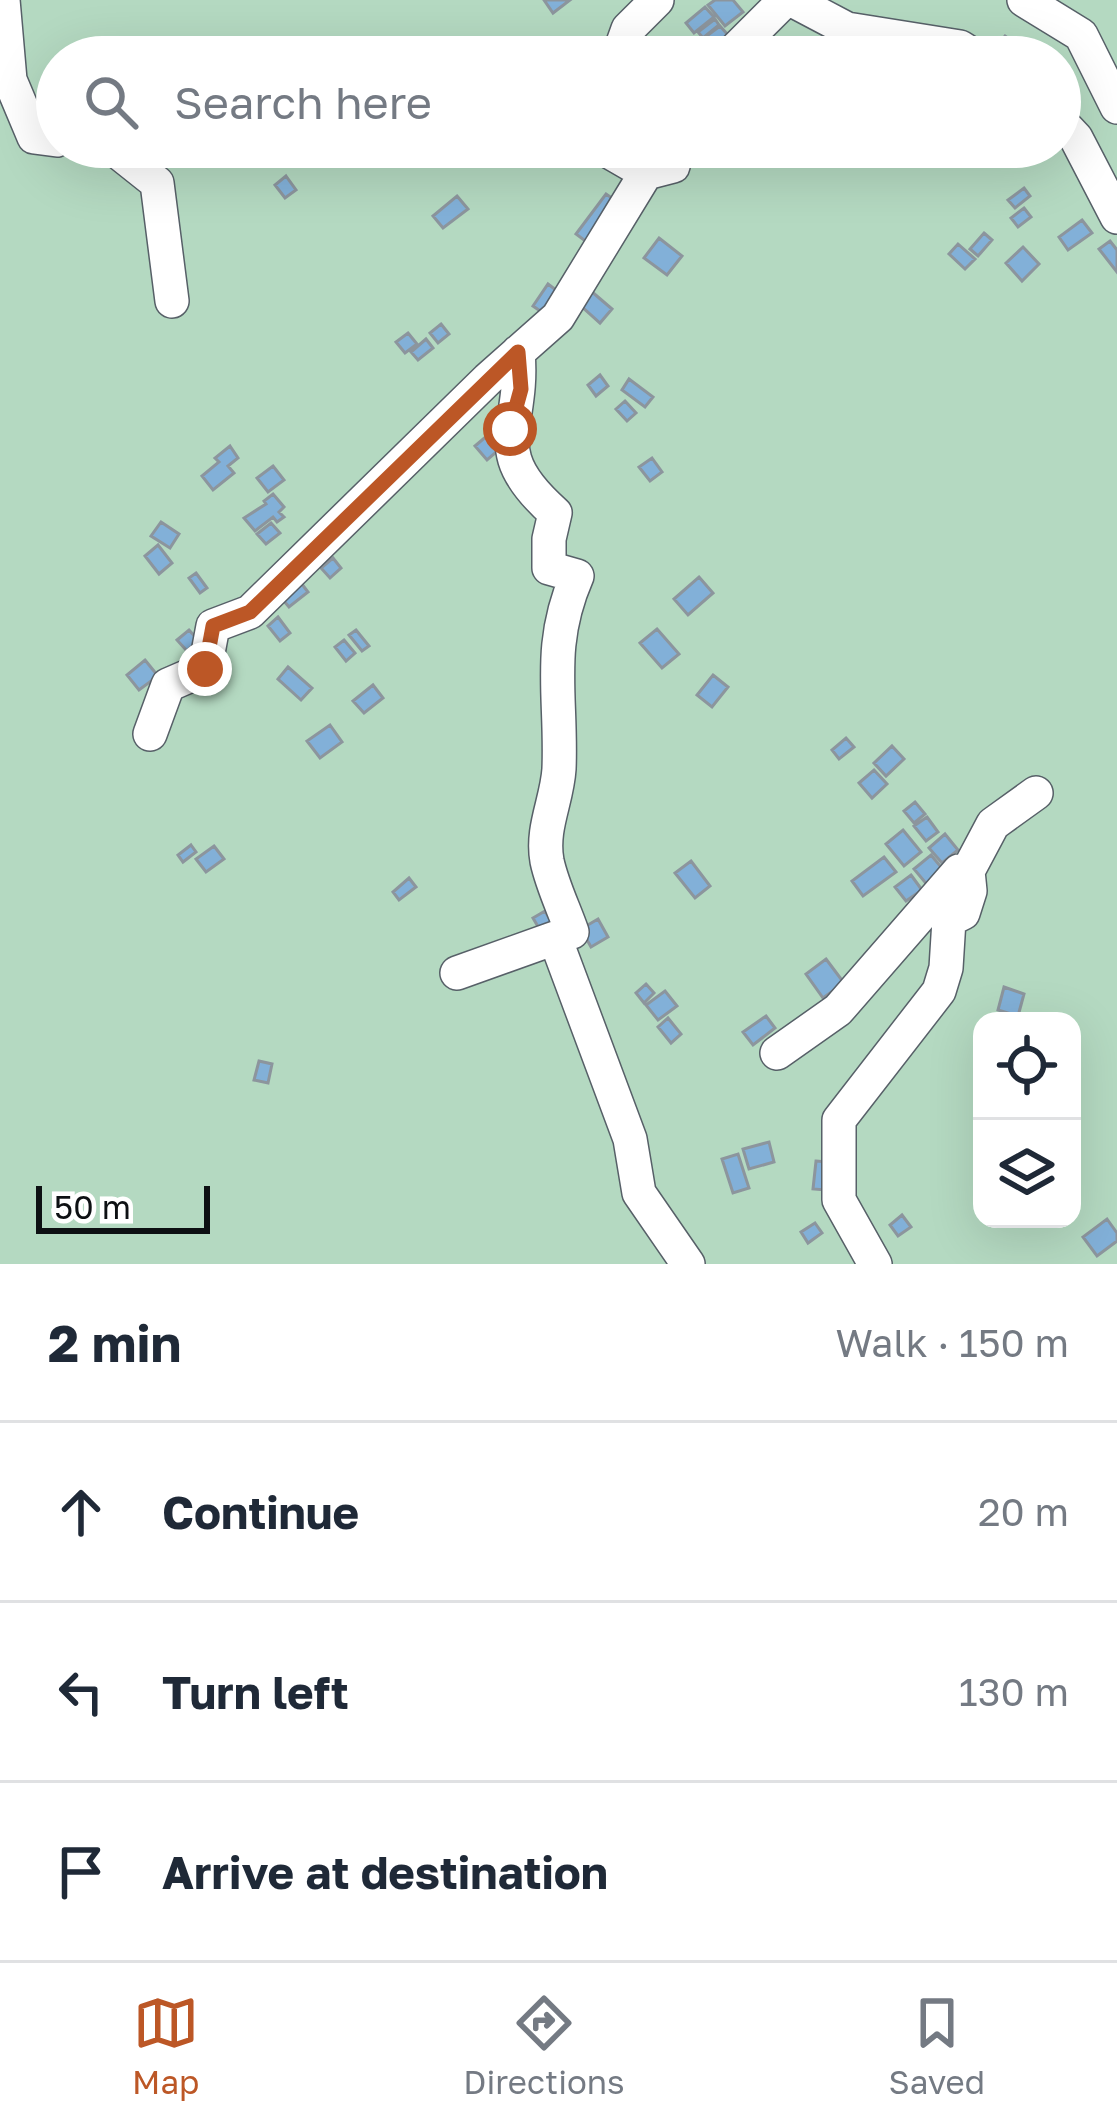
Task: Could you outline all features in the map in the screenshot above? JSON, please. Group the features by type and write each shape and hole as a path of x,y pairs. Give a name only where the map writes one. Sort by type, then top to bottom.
{"street":[{"path":"3,0 10,80 36,137"},
{"path":"626,36 657,0"},
{"path":"750,36 789,0 847,29 894,36"},
{"path":"1024,0 1081,35 1117,107"},
{"path":"1081,148 1117,217"},
{"path":"138,168 157,183 172,302"},
{"path":"639,168 646,172 664,168"},
{"path":"150,734 168,685 205,669 213,626 250,612 558,317 646,172"},
{"path":"457,973 572,932 547,861 546,823 559,776 556,659 562,610 577,576 550,568 549,538 555,513 527,488 511,456 510,429 521,389 518,352"},
{"path":"875,1264 838,1200 839,1120 940,991 949,920 963,913 970,891 968,871 993,824 1036,793"},
{"path":"777,1052 838,1010 959,871 968,871"},
{"path":"555,938 623,1120 639,1193 688,1264"}],"green space":[{"path":"0,0 1117,0 1117,1264 0,1264"}],"building":[{"path":"544,0 570,0 553,13"},
{"path":"733,0 743,12 725,26 708,5"},
{"path":"705,7 714,17 694,33 686,23"},
{"path":"715,19 719,25 705,36 698,32"},
{"path":"720,26 728,35 727,36 707,36"},
{"path":"286,176 296,190 285,198 275,185"},
{"path":"1024,188 1030,196 1015,208 1008,200"},
{"path":"606,194 622,205 592,246 576,234"},
{"path":"457,196 468,209 443,228 433,216"},
{"path":"1024,208 1031,217 1018,227 1011,218"},
{"path":"1082,220 1092,233 1068,250 1059,237"},
{"path":"984,233 992,240 978,256 970,249"},
{"path":"659,238 682,256 667,275 644,258"},
{"path":"1110,241 1117,250 1117,272 1099,249"},
{"path":"958,244 975,259 965,269 949,254"},
{"path":"1023,247 1039,264 1022,281 1006,263"},
{"path":"548,284 564,296 549,317 533,306"},
{"path":"591,291 612,309 600,323 580,305"},
{"path":"441,324 449,334 438,343 430,333"},
{"path":"408,333 417,344 405,353 396,342"},
{"path":"426,339 433,348 418,360 411,352"},
{"path":"600,375 608,386 596,396 588,385"},
{"path":"629,379 653,397 645,407 622,390"},
{"path":"625,401 636,413 627,421 616,409"},
{"path":"496,428 508,442 487,460 475,446"},
{"path":"230,446 238,458 228,466 234,473 213,490 202,476"},
{"path":"652,458 662,472 650,481 639,467"},
{"path":"273,466 284,480 268,492 257,478"},
{"path":"273,494 284,507 279,512 284,517 277,522 273,517 255,531 244,518"},
{"path":"161,522 179,534 170,548 151,536"},
{"path":"271,523 280,533 266,544 257,534"},
{"path":"158,545 172,563 159,574 145,556"},
{"path":"333,558 341,568 330,578 321,568"},
{"path":"196,573 207,588 200,593 189,578"},
{"path":"699,577 713,593 688,615 674,599"},
{"path":"298,579 308,592 289,607 278,594"},
{"path":"278,617 290,633 280,641 268,626"},
{"path":"657,629 679,654 662,668 640,643"},
{"path":"189,630 198,640 187,651 177,640"},
{"path":"356,630 369,646 362,651 349,635"},
{"path":"344,640 355,653 346,661 335,647"},
{"path":"145,660 158,676 139,690 127,675"},
{"path":"288,667 312,688 301,700 278,679"},
{"path":"713,675 728,687 712,707 697,695"},
{"path":"373,685 383,698 364,713 353,701"},
{"path":"330,725 342,742 320,758 307,741"},
{"path":"846,738 854,747 839,759 832,750"},
{"path":"892,746 904,759 886,776 874,763"},
{"path":"874,770 887,784 872,798 859,783"},
{"path":"915,802 925,814 914,823 904,811"},
{"path":"927,817 938,832 926,841 914,826"},
{"path":"903,830 921,852 904,866 886,844"},
{"path":"945,834 958,850 942,863 929,848"},
{"path":"191,845 196,852 183,862 178,855"},
{"path":"214,846 224,859 206,872 196,859"},
{"path":"931,855 946,873 929,887 914,869"},
{"path":"884,857 896,872 863,896 852,881"},
{"path":"691,861 710,886 695,898 675,873"},
{"path":"911,875 922,890 906,901 895,887"},
{"path":"409,878 416,887 399,900 393,892"},
{"path":"545,911 556,930 544,937 533,918"},
{"path":"598,919 608,937 591,947 581,929"},
{"path":"826,959 844,983 823,998 806,974"},
{"path":"646,984 654,993 644,1003 636,993"},
{"path":"1004,987 1024,994 1019,1012 998,1010"},
{"path":"665,991 677,1006 658,1020 646,1005"},
{"path":"766,1016 775,1028 753,1045 743,1032"},
{"path":"668,1018 681,1034 671,1043 658,1027"},
{"path":"259,1061 272,1064 268,1083 254,1080"},
{"path":"769,1142 774,1162 749,1169 743,1149"},
{"path":"738,1154 749,1188 733,1193 722,1159"},
{"path":"816,1161 828,1162 825,1190 813,1189"},
{"path":"902,1215 911,1227 898,1236 890,1225"},
{"path":"1107,1219 1117,1241 1097,1256 1083,1237"},
{"path":"815,1223 822,1233 808,1243 801,1232"}],"route":[{"path":"205,669 213,626 250,612 518,352 521,389 510,429"}]}
